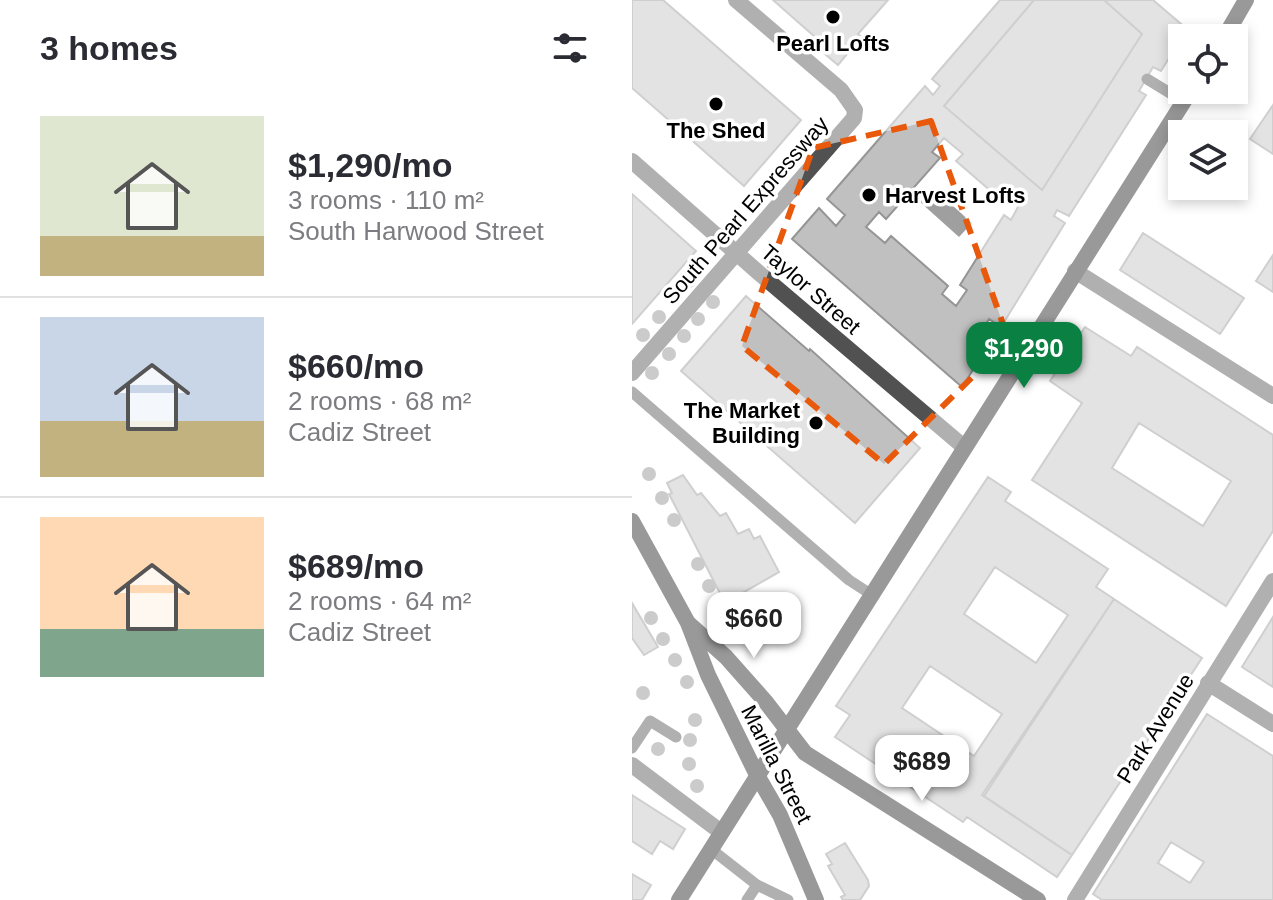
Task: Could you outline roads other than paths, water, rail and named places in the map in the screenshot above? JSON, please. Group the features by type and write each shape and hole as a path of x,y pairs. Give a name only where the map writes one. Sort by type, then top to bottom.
{"main road":[{"path":"1232,24 1246,0"},
{"path":"679,900 1182,104"},
{"name":"Marilla Street","path":"632,521 688,623 708,675 780,815 814,900"},
{"path":"688,623 726,657 805,753 1038,900"}],"street":[{"name":"South Pearl Expressway","path":"632,373 854,118 855,110 841,90 736,0"},
{"name":"Taylor Street","path":"632,161 964,447"},
{"path":"1075,271 1273,396"},
{"name":"Park Avenue","path":"1075,900 1273,581"},
{"path":"1208,683 1273,724"},
{"path":"632,765 721,832"}],"lane":[{"path":"1147,79 1168,88"},
{"path":"632,392 849,580 872,595"},
{"path":"632,748 650,721 676,737"},
{"path":"711,849 757,885 788,900"},
{"path":"747,900 757,885"}],"place":[{"name":"Pearl Lofts","path":"833,17"},
{"name":"The Shed","path":"716,104"},
{"name":"Harvest Lofts","path":"869,195"},
{"name":"The Market Building","path":"816,423"}]}
